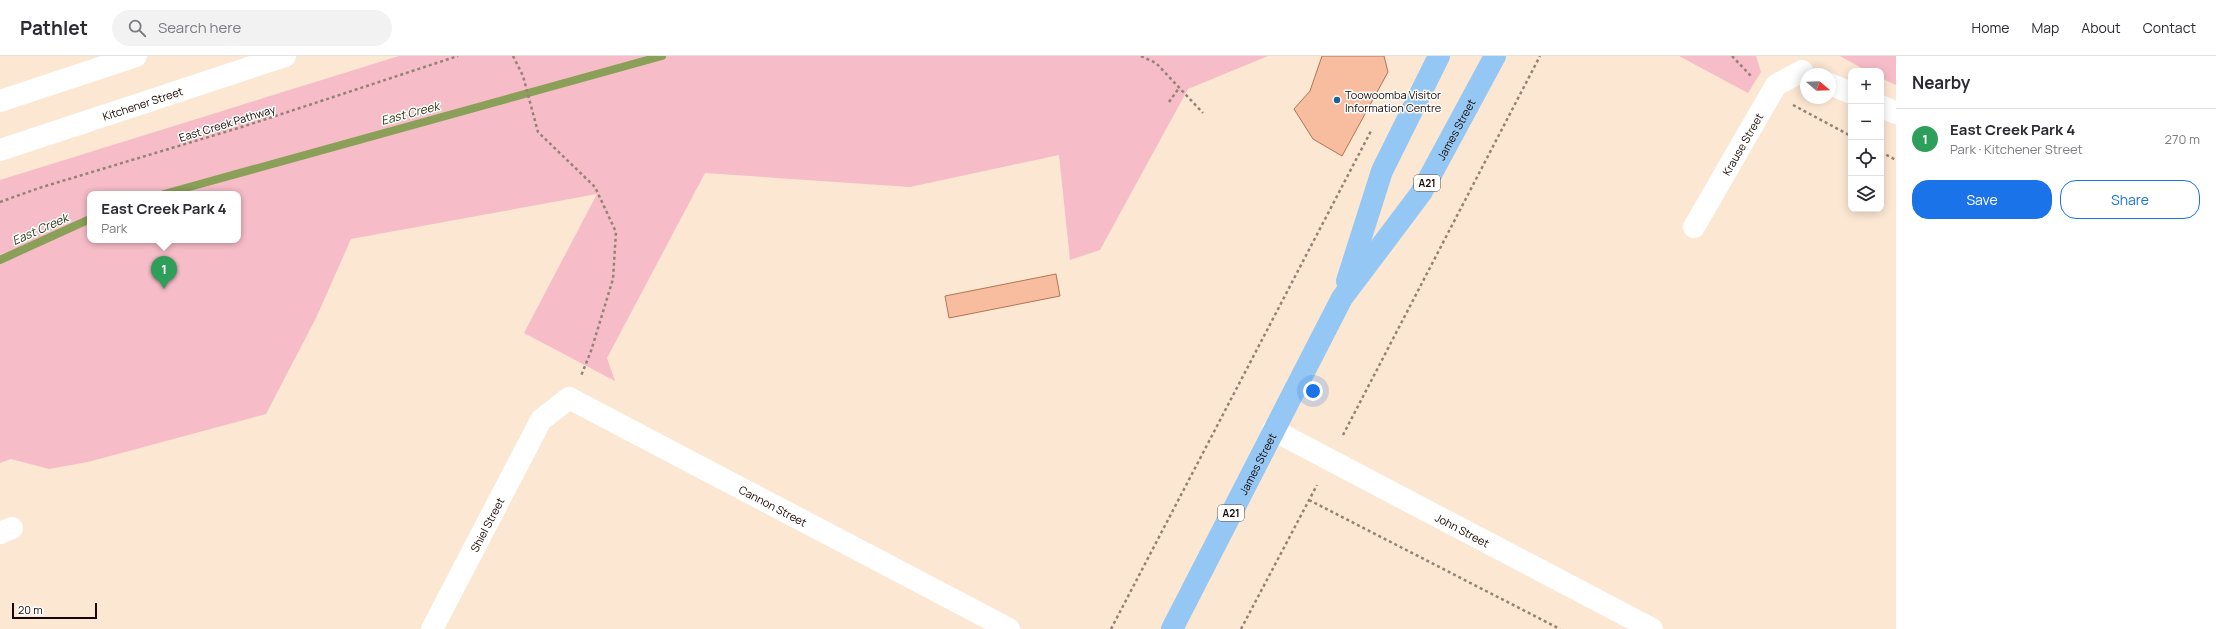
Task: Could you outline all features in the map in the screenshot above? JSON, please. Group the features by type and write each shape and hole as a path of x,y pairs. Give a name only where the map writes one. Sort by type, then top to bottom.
{"highway":[{"name":"James Street","path":"1342,298 1382,171 1439,56"},
{"name":"James Street","path":"1172,629 1342,298 1422,193 1495,56"}],"street":[{"path":"0,101 136,56"},
{"name":"Kitchener Street","path":"0,150 285,56"},
{"name":"Krause Street","path":"1694,227 1776,85 1801,67"},
{"path":"1836,87 1848,92"},
{"path":"1884,107 1896,113"},
{"name":"Shiel Street","path":"432,629 541,420 569,398"},
{"name":"Cannon Street","path":"569,398 1009,629"},
{"name":"John Street","path":"1273,430 1652,629"}],"path":[{"name":"East Creek Pathway","path":"0,202 39,188 245,126 458,56"},
{"path":"512,56 523,76 538,132 595,187 616,232 613,279 592,351 569,398"},
{"path":"1141,56 1156,63 1203,113"},
{"path":"1343,436 1540,56"},
{"path":"1169,102 1179,88"},
{"path":"1111,629 1373,126"},
{"path":"1884,154 1896,160"},
{"path":"1241,629 1317,485"},
{"path":"1309,500 1560,629"}],"shaded area":[{"path":"399,56 1268,56 1188,89 1100,250 1070,260 1059,155 910,187 705,173 607,358 615,381 524,333 597,194 351,239 316,318 266,414 88,462 49,469 11,459 0,463 0,180"},
{"path":"1679,56 1756,56 1761,72 1748,93"},
{"path":"1840,56 1896,56 1896,85 1884,79 1884,68 1862,68"}],"building":[{"name":"Toowoomba Visitor Information Centre","path":"1322,56 1384,56 1388,72 1342,156 1313,139 1294,109 1310,91"},
{"path":"1056,274 1060,296 949,318 945,296"}],"waterway":[{"name":"East Creek","path":"175,191 662,56"},
{"name":"East Creek","path":"0,260 87,220"}],"place":[{"name":"Toowoomba Visitor Information Centre","path":"1337,100"},
{"name":"East Creek Park 4","path":"164,289"}]}
